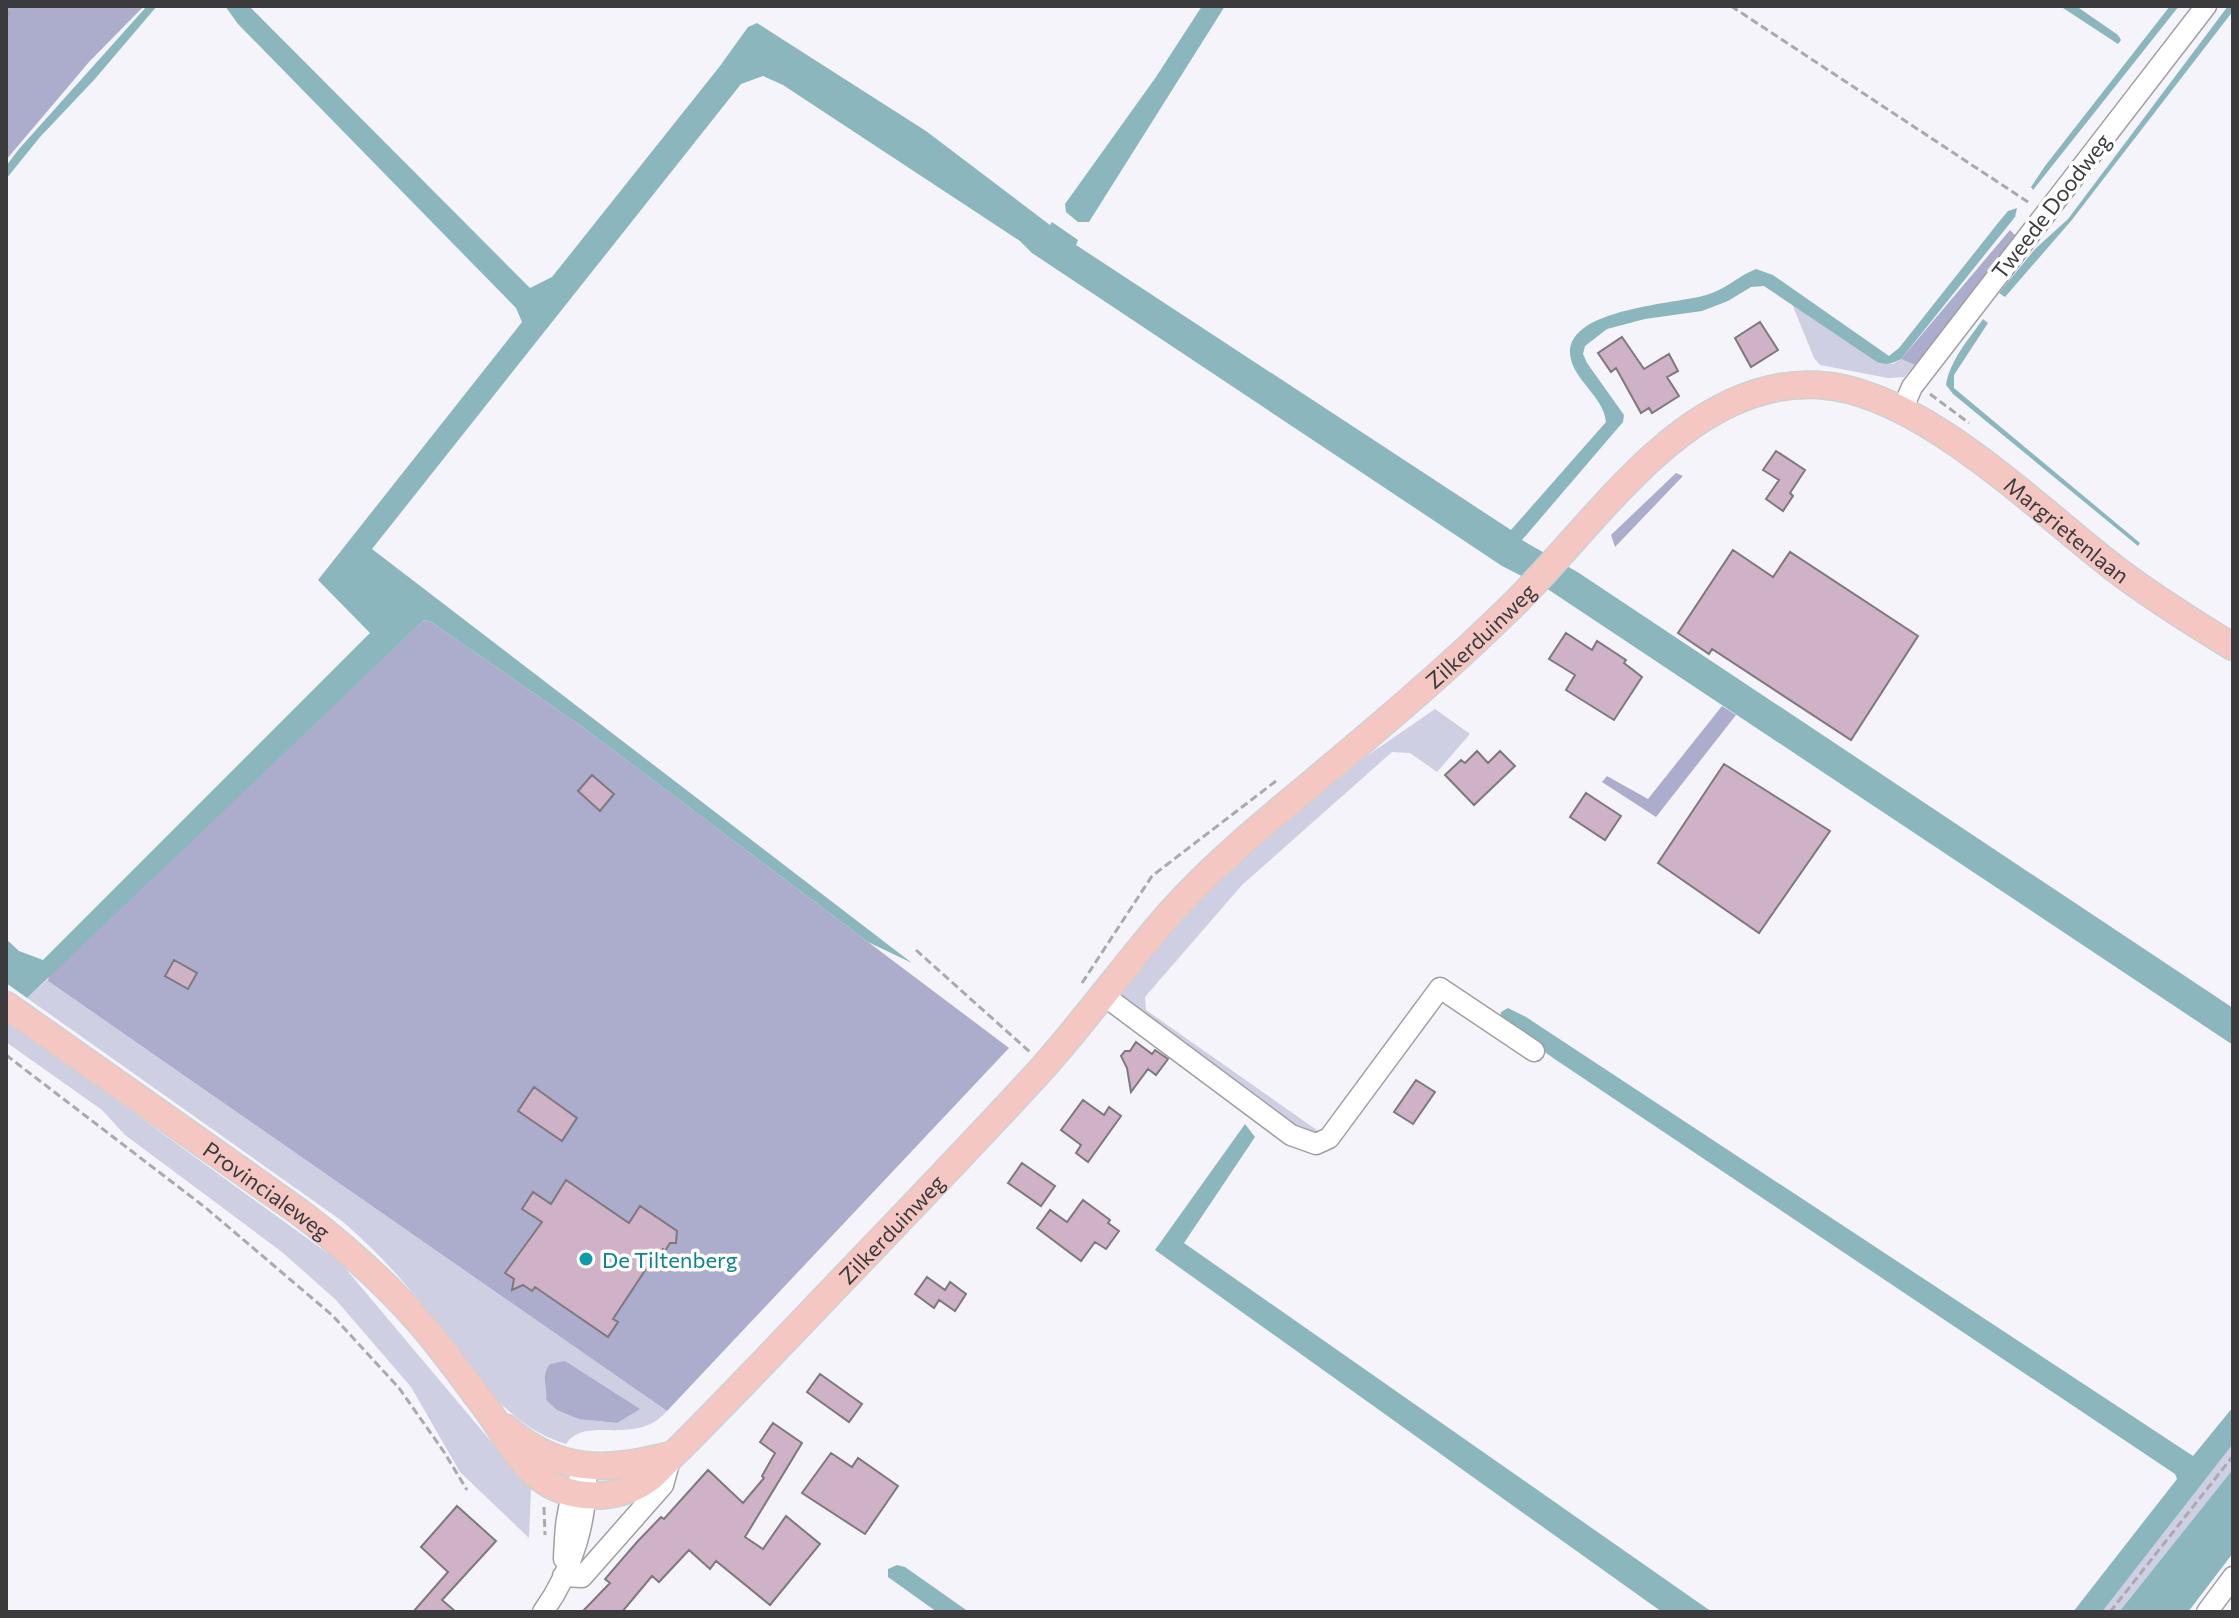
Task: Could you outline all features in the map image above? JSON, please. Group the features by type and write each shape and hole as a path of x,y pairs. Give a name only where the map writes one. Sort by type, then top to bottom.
{"main road":[{"name":"Zilkerduinweg","path":"580,1494 615,1495 645,1482 712,1417 1044,1066 1174,909 1222,861 1431,683 1531,587 1660,451 1703,418 1733,400 1761,390 1791,385 1821,385 1849,389 1902,410"},
{"name":"Margrietenlaan","path":"1902,410 1918,417 1990,469 2157,600 2233,647"},
{"name":"Provincialeweg","path":"6,1005 337,1241 401,1301 492,1416 516,1456 550,1484 580,1494"},
{"name":"Provincialeweg","path":"492,1416 538,1450 586,1467"},
{"path":"586,1467 611,1467 671,1455"}],"street":[{"name":"Tweede Doodweg","path":"1902,410 1912,387 2206,6"},
{"path":"1102,994 1291,1135 1316,1144 1329,1138 1440,988 1534,1051"},
{"name":"Zilkerduinweg","path":"563,1576 582,1577 663,1485 671,1455"},
{"path":"543,1612 561,1585 581,1532 580,1494 586,1467"},
{"path":"2207,1612 2233,1577"}],"path":[{"path":"6,18 14,6"},
{"path":"1731,6 2046,214"},
{"path":"916,950 1044,1066"},
{"path":"6,1055 206,1208 332,1315 399,1388 467,1490"},
{"path":"2110,1612 2233,1456"}],"shaded area":[{"path":"6,6 144,6 89,62 6,160"},
{"path":"147,6 157,6 6,179 6,166 19,149"},
{"path":"225,6 249,6 530,288 552,277 748,27 757,23 926,131 1050,225 1052,222 1078,240 1076,245 1511,530 1606,422 1600,404 1571,361 1570,352 1575,337 1587,326 1627,310 1713,293 1756,269 1773,275 1889,356 1899,348 2008,211 2017,208 2015,217 1901,359 1892,363 1877,362 1764,286 1751,287 1728,301 1702,311 1645,319 1607,329 1585,346 1583,354 1624,415 1623,422 1522,540 1579,573 2233,1008 2233,1045 1549,590 1502,566 1032,253 1020,241 783,85 763,76 741,84 372,549 912,963 868,942 581,726 424,620 27,998 6,983 6,939 19,951 43,960 370,633 318,580 522,322 516,308 238,24"},
{"path":"1202,6 1225,6 1089,222 1078,222 1066,212 1065,204 1156,77"},
{"path":"2060,6 2076,6 2121,40 2118,44"},
{"path":"2170,6 2179,6 2033,190 2031,187 2045,166"},
{"path":"2228,6 2233,6 2233,11 2071,221 2005,297 1999,293 2035,249 2068,219"},
{"path":"2010,230 2017,237 1915,365 1901,359"},
{"path":"1792,304 1880,362 1893,364 1901,359 1915,365 1904,377 1888,378 1820,365 1814,358"},
{"path":"1983,319 1988,323 1954,375 1954,388 2140,543 2138,546 1946,385 1956,358"},
{"path":"1676,473 1683,476 1615,547 1611,535"},
{"path":"424,620 581,726 1009,1048 667,1411 48,981 49,974"},
{"path":"1722,706 1736,715 1656,817 1602,782 1607,776 1648,799"},
{"path":"1435,709 1470,734 1437,772 1410,753 1392,752 1242,885 1145,997 1146,1010 1321,1133 1305,1137 1126,1007 1120,994 1188,908 1245,855 1345,771"},
{"path":"48,979 667,1411 641,1428 586,1431 575,1435 566,1444 541,1434 519,1420 481,1382 398,1276 342,1221 27,998","holes":["548,1387 617,1423 579,1418 562,1411 546,1400"]},
{"path":"1508,1008 2193,1456 2233,1407 2233,1444 2102,1612 2073,1612 2177,1479 2175,1474 1556,1060 1500,1020 1501,1012"},
{"path":"6,1020 340,1262 531,1489 529,1538 460,1472 411,1387 336,1300 282,1252 125,1135 102,1110 6,1042"},
{"path":"1245,1124 1255,1137 1184,1243 1712,1612 1662,1612 1155,1250"},
{"path":"565,1361 640,1409 617,1423 579,1419 557,1410 546,1400 545,1373 550,1364"},
{"path":"2233,1444 2233,1469 2119,1612 2102,1612"},
{"path":"2233,1469 2233,1553 2188,1612 2119,1612"},
{"path":"897,1565 905,1567 969,1612 937,1612 888,1577 888,1569"}],"building":[{"path":"1760,322 1778,350 1751,367 1735,338"},
{"path":"1622,337 1644,369 1669,354 1678,371 1667,377 1679,396 1652,413 1649,408 1641,413 1616,368 1611,372 1598,353"},
{"path":"1776,451 1805,470 1783,511 1766,499 1779,480 1763,470"},
{"path":"1733,550 1773,577 1790,552 1918,636 1851,740 1712,649 1709,654 1678,633"},
{"path":"1566,633 1592,650 1597,641 1626,660 1624,663 1642,677 1614,720 1566,690 1575,675 1549,659"},
{"path":"1477,751 1488,763 1500,751 1515,766 1474,805 1445,775"},
{"path":"1724,764 1830,831 1759,933 1658,863"},
{"path":"592,775 614,794 600,811 578,791"},
{"path":"1586,793 1621,816 1605,840 1570,817"},
{"path":"174,960 197,973 188,989 165,976"},
{"path":"1136,1042 1152,1054 1155,1050 1168,1059 1156,1075 1148,1069 1131,1092 1127,1068 1121,1056 1125,1051 1130,1051"},
{"path":"1416,1080 1435,1092 1413,1124 1394,1112"},
{"path":"534,1087 577,1118 562,1141 518,1111"},
{"path":"1083,1100 1104,1115 1109,1107 1121,1116 1088,1162 1076,1153 1081,1145 1061,1130"},
{"path":"1022,1163 1055,1186 1041,1206 1008,1183"},
{"name":"De Tiltenberg","path":"566,1180 629,1223 640,1206 677,1231 676,1243 670,1243 652,1265 650,1263 613,1319 618,1322 608,1337 535,1287 532,1291 523,1285 512,1290 514,1279 505,1273 542,1222 522,1209 533,1192 551,1204"},
{"path":"1083,1200 1110,1220 1108,1223 1119,1231 1106,1249 1095,1242 1081,1261 1037,1228 1050,1210 1067,1222"},
{"path":"927,1277 945,1290 950,1282 966,1294 955,1311 939,1300 934,1308 915,1294"},
{"path":"820,1374 862,1404 849,1422 807,1392"},
{"path":"773,1423 802,1443 745,1537 763,1549 786,1516 820,1544 770,1605 716,1561 710,1569 689,1550 659,1582 652,1576 622,1612 582,1612 610,1583 605,1579 637,1542 661,1517 664,1519 708,1470 743,1503 764,1478 762,1476 775,1453 760,1442"},
{"path":"831,1453 852,1467 858,1458 898,1486 865,1534 802,1493"},
{"path":"457,1506 496,1541 442,1600 456,1612 413,1612 448,1572 421,1547"}],"place":[{"name":"De Tiltenberg","path":"586,1259"}]}
